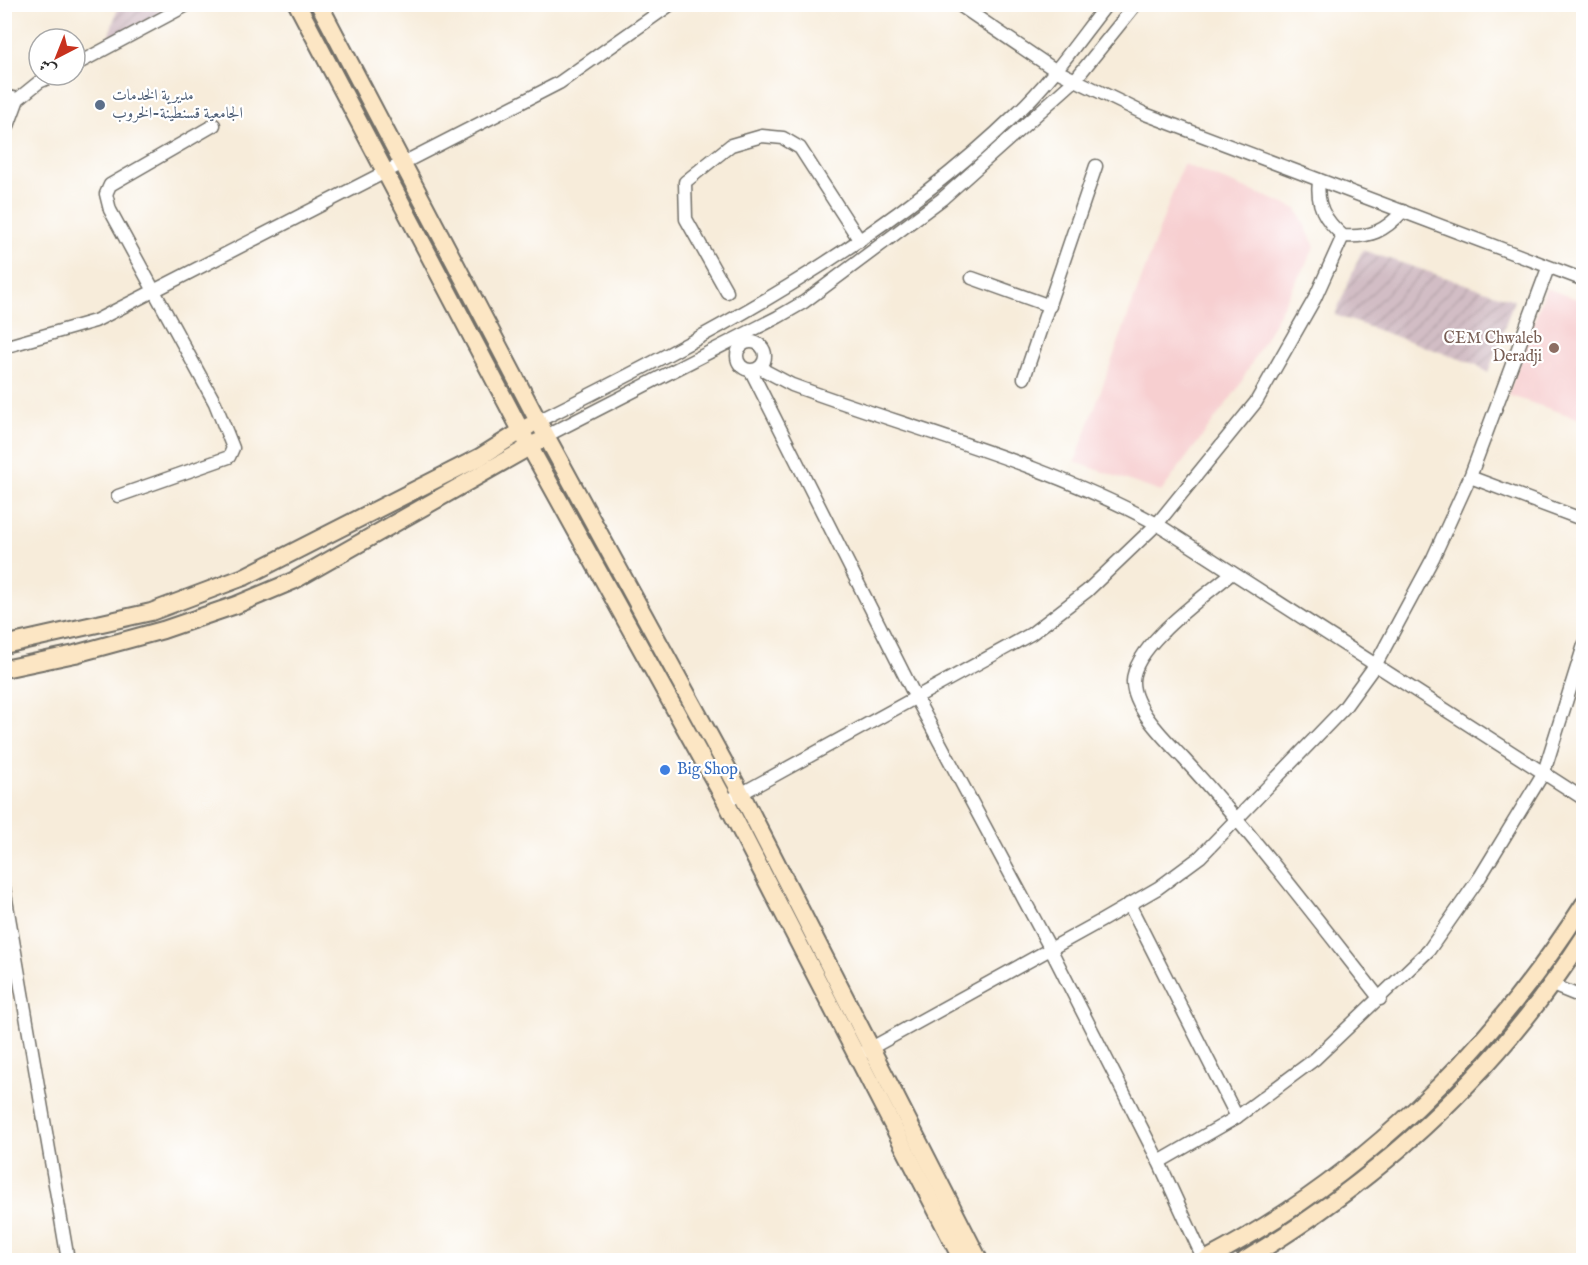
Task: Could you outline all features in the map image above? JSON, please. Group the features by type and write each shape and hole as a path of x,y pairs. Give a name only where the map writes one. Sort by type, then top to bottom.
{"main road":[{"path":"297,4 529,447 726,802 962,1260"},
{"path":"319,4 546,436 742,795 873,1047 979,1260"},
{"path":"4,645 151,612 244,577 480,457 538,421"},
{"path":"4,669 75,654 163,630 236,605 293,581 546,436"},
{"path":"1205,1260 1287,1214 1324,1188 1358,1162 1431,1096 1463,1064 1534,976 1584,904"},
{"path":"1245,1260 1321,1213 1415,1137 1463,1091 1552,985 1584,937"}],"street":[{"path":"87,59 189,4"},
{"path":"4,347 95,321 383,171 559,83 671,4"},
{"path":"958,4 1074,81 1144,114 1584,280"},
{"path":"538,421 733,320 860,241 908,206 1018,113 1107,4"},
{"path":"546,436 742,339 804,302 865,258 942,199 1053,97 1074,81 1136,4"},
{"path":"4,137 18,99 33,87"},
{"path":"4,96 18,99"},
{"path":"118,496 229,458 233,448 215,403 110,210 106,194 110,185 214,125"},
{"path":"727,292 686,219 686,182 731,145 772,136 792,142 806,157 860,241"},
{"path":"1024,378 1096,166"},
{"path":"1319,180 1317,195 1322,215 1343,236 1374,235 1389,226 1403,211"},
{"path":"726,802 1031,634 1087,591 1157,524 1256,402 1315,298 1343,236"},
{"path":"858,1055 1129,904 1200,858 1344,708 1376,664 1433,558 1470,477 1548,268"},
{"path":"972,278 1050,306"},
{"path":"733,320 742,339 737,359 742,367 755,369 792,385 1066,480 1111,499 1157,524 1584,799"},
{"path":"742,339 754,342 765,350 765,360 755,369"},
{"path":"755,369 916,698 1050,948 1159,1162 1205,1260"},
{"path":"1470,477 1584,520"},
{"path":"1232,573 1153,642 1136,667 1132,681 1135,697 1156,728 1239,819 1380,999"},
{"path":"1159,1162 1237,1117 1315,1059 1429,950 1480,877 1544,772 1584,645"},
{"path":"4,888 68,1260"},
{"path":"1129,904 1237,1117"},
{"path":"1552,985 1584,998"}],"shaded area":[{"path":"119,5 176,5 107,41"},
{"path":"1183,164 1297,209 1315,247 1238,388 1161,492 1075,462"},
{"path":"1362,250 1514,300 1488,373 1477,365 1335,315"},
{"name":"CEM Chwaleb Deradji","path":"1546,288 1583,301 1583,420 1508,395"}],"place":[{"name":"مديرية الخدمات الجامعية قسنطينة-الخروب","path":"100,105"},
{"name":"CEM Chwaleb Deradji","path":"1554,348"},
{"name":"Big Shop","path":"665,770"}]}
